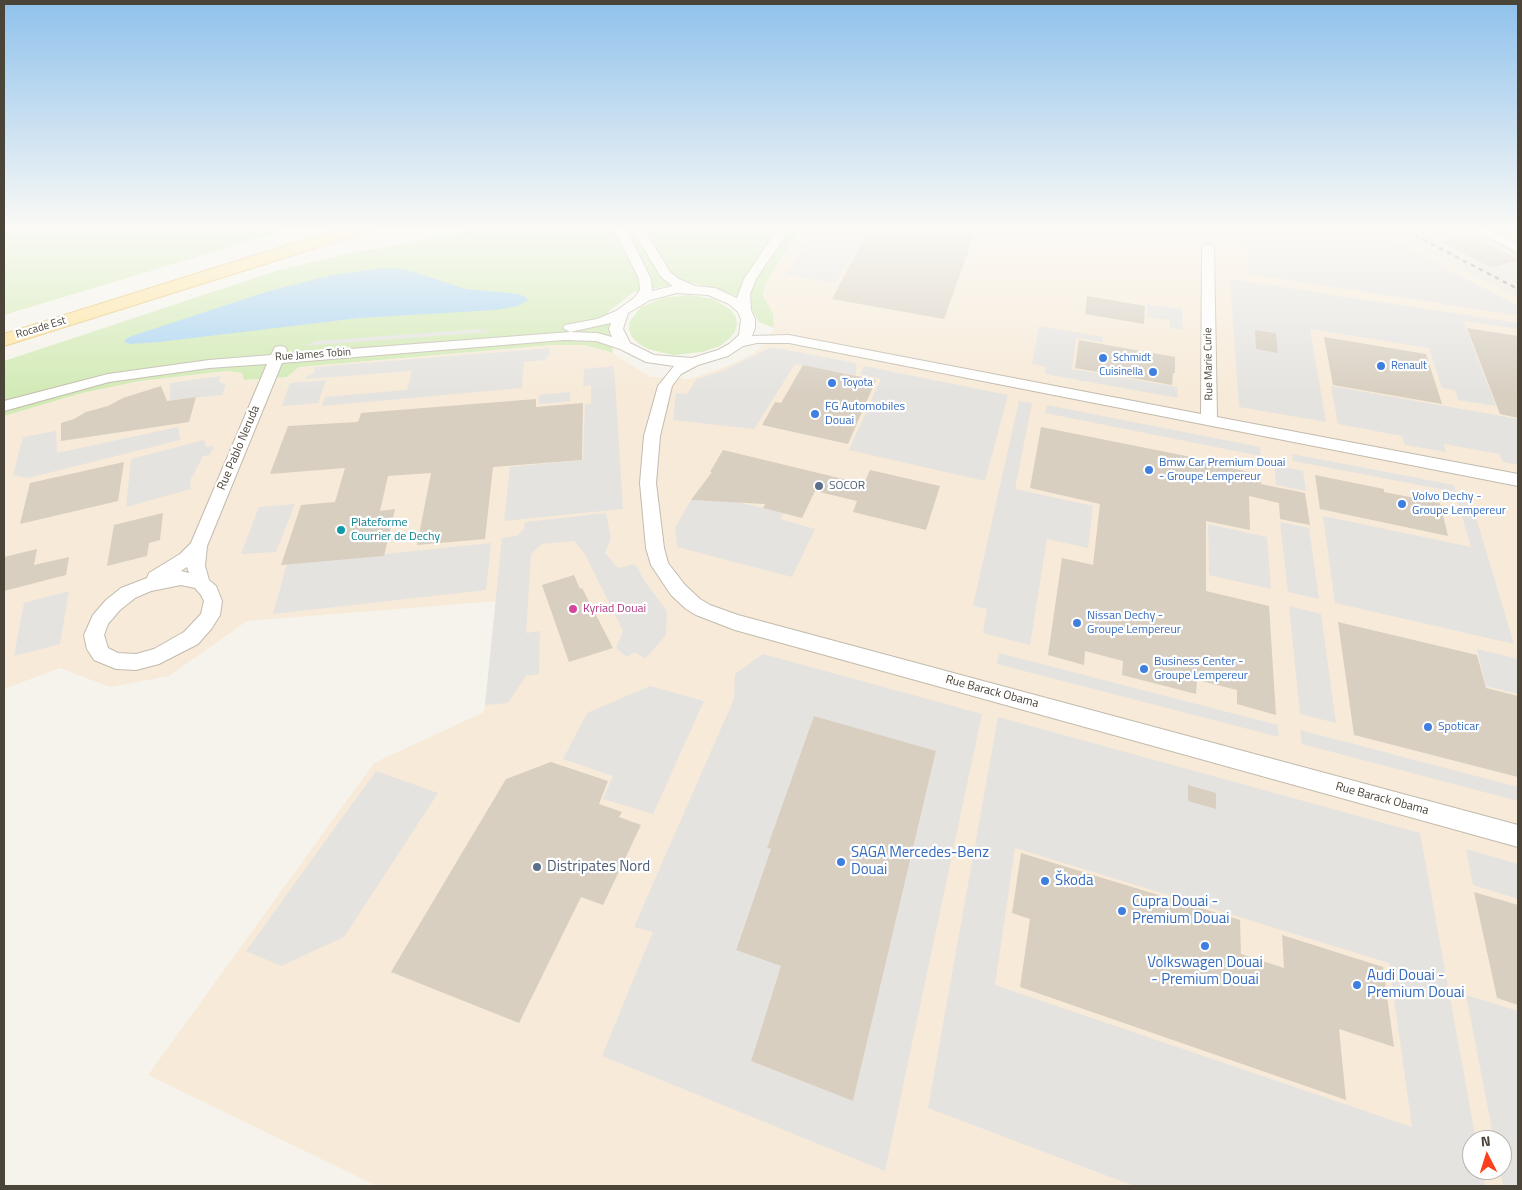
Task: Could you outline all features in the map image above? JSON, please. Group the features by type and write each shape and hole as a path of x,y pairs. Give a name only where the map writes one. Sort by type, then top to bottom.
{"main road":[{"name":"Rocade Est","path":"4,340 187,283"}],"street":[{"path":"645,283 646,290 641,298 621,314 616,329 618,338 625,346 638,354 656,360 693,362 718,355 740,342 757,339 789,339"},
{"path":"676,283 727,297 763,329 789,339 1518,480"},
{"path":"641,298 667,290 701,290 732,285 736,283"},
{"path":"740,342 748,328 744,294 749,283"},
{"name":"Rue Marie Curie","path":"1208,283 1209,421"},
{"name":"Rue James Tobin","path":"4,406 73,387 131,374 278,354 571,328 600,322 621,314"},
{"name":"Rue James Tobin","path":"4,398 62,382 136,366 199,357 574,336 597,337 625,346"},
{"name":"Rue Pablo Neruda","path":"201,583 196,566 198,546 278,354"},
{"path":"656,360 663,371 665,386"},
{"name":"Rue Barack Obama","path":"693,362 676,371 665,386 652,436 649,458 649,490 655,548 660,565 670,582 686,598 703,610 735,622 1518,836"},
{"name":"Rue Pablo Neruda","path":"146,585 172,578 188,579 201,583 210,591 213,601 205,623 191,638 170,651 148,660 126,662 108,658 101,654 94,642 94,635 100,620 120,598 146,585 186,559 198,546"}],"shaded area":[{"path":"766,283 1488,283 1518,298 1518,1186 377,1186 148,1075 374,763 484,712 497,601 247,621 169,676 110,687 60,668 4,689 4,416 82,393 140,381 226,371 242,373 244,380 287,377 299,367 552,345 584,345 613,353 650,377 690,379 730,365 754,353 774,328 773,314 763,295"},
{"path":"1230,283 1253,283 1518,323 1518,329 1463,321 1496,406 1458,400 1455,390 1442,388 1429,348 1310,329 1326,422 1239,407"},
{"path":"1304,283 1473,283 1518,306 1518,314 1514,315"},
{"path":"1488,283 1518,283 1518,298"},
{"path":"1147,304 1182,309 1183,330 1170,328 1170,320 1147,317"},
{"path":"1039,326 1103,337 1103,342 1076,338 1072,369 1177,387 1178,398 1045,374 1046,367 1032,364"},
{"path":"479,329 490,332 303,346 317,341"},
{"path":"771,347 856,363 856,375 795,364 754,429 673,420 676,393 687,394 697,379 722,371"},
{"path":"550,348 550,354 545,360 524,362 522,388 322,406 325,397 407,390 412,371 306,379 306,377 314,373 315,367"},
{"path":"614,366 623,509 504,521 510,467 583,460 585,404 591,404 591,385 583,386 584,369"},
{"path":"864,366 1008,395 985,481 849,450 881,379 860,374"},
{"path":"221,376 219,382 226,384 222,395 170,400 170,383"},
{"path":"326,380 318,403 282,406 290,383"},
{"path":"1331,386 1518,419 1518,465 1503,462 1499,454 1444,444 1446,452 1405,445 1402,436 1338,424"},
{"path":"570,392 570,401 539,404 539,395"},
{"path":"1019,401 1032,403 1015,489 1093,506 1088,548 1047,539 1030,645 983,633 987,609 973,606"},
{"path":"1047,405 1260,447 1261,456 1045,413"},
{"path":"178,427 180,440 28,478 13,475 23,437 56,431 57,453"},
{"path":"204,440 206,447 214,446 210,455 203,456 190,481 191,489 126,507 131,459"},
{"path":"1292,454 1454,485 1456,492 1293,461"},
{"path":"1274,465 1303,471 1306,491 1276,485"},
{"path":"1456,496 1470,498 1514,644 1335,603 1323,516 1471,547"},
{"path":"691,500 736,502 763,508 783,513 780,519 815,529 792,577 677,547 675,528"},
{"path":"295,504 276,552 241,554 259,507"},
{"path":"606,513 611,538 605,553 618,568 635,564 646,583 667,611 666,635 645,659 635,652 627,657 616,648 623,631 585,554 574,541 542,544 531,554 526,633 540,631 539,674 526,676 508,703 485,705 502,538 517,536 524,529 525,522"},
{"path":"1280,522 1309,528 1319,599 1288,592"},
{"path":"1208,524 1267,537 1271,589 1209,575"},
{"path":"491,543 486,590 273,614 287,564"},
{"path":"69,591 60,644 14,656 24,603"},
{"path":"1289,606 1321,614 1336,723 1300,714"},
{"path":"1477,649 1518,659 1518,694 1486,686"},
{"path":"999,653 1278,725 1279,737 997,664"},
{"path":"763,654 982,714 885,1171 602,1056 653,932 634,927 734,699 735,674","holes":["814,716 936,752 853,1101 751,1061 781,966 736,949 771,849 767,848"]},
{"path":"650,686 704,701 653,814 603,799 613,776 563,759 587,713"},
{"path":"998,717 1420,833 1474,1130 1462,1130 1462,1180 1484,1180 1485,1186 1134,1186 928,1108","holes":["1015,848 1389,963 1412,1127 995,985"]},
{"path":"1300,730 1518,787 1518,801 1302,744"},
{"path":"376,771 438,793 344,937 281,966 246,951"},
{"path":"1466,849 1518,864 1518,899 1473,885"},
{"path":"1466,995 1518,1011 1518,1186 1503,1186 1502,1180 1512,1180 1512,1130 1492,1130"}],"green space":[{"path":"4,283 112,283 4,315"},
{"path":"241,283 685,283 634,292 608,312 613,353 584,345 552,345 299,367 287,377 244,380 242,373 226,371 140,381 82,393 4,416 4,361"},
{"path":"691,283 766,283 763,295 773,314 774,328 759,322 747,300 712,287"},
{"path":"689,295 714,299 731,310 736,317 737,324 735,332 729,339 720,346 702,352 673,355 648,349 632,337 629,329 630,321 641,307 663,298"}],"water":[{"path":"303,283 446,283 466,289 518,294 526,297 528,300 518,306 495,310 359,318 159,342 130,344 124,342 127,338 135,335 269,291"}],"building":[{"path":"841,283 957,283 944,319 832,299"},
{"path":"1087,296 1145,306 1144,324 1085,314"},
{"path":"1467,328 1518,336 1518,418 1500,414"},
{"path":"1255,330 1276,333 1278,353 1256,349"},
{"path":"1324,337 1426,354 1442,404 1333,385"},
{"path":"1079,340 1175,357 1175,373 1173,373 1172,385 1075,368"},
{"name":"FG Automobiles Douai","path":"803,365 876,380 848,444 762,425 775,402 781,403"},
{"path":"161,386 167,401 196,397 189,422 61,441 61,423 74,419 86,412 108,406 123,398"},
{"path":"536,399 536,407 583,403 582,460 493,467 485,539 417,545 431,473 388,476 380,511 395,509 384,556 281,565 301,505 335,502 345,468 270,474 288,426 357,422 361,413"},
{"path":"1041,427 1206,460 1206,463 1260,474 1261,484 1305,493 1310,525 1280,519 1279,503 1249,496 1250,530 1206,521 1206,591 1269,606 1276,715 1237,704 1237,690 1197,680 1196,694 1122,675 1123,661 1085,651 1084,665 1048,655 1062,558 1093,565 1100,504 1030,488"},
{"path":"723,450 864,484 870,470 940,486 926,530 853,512 857,501 815,491 802,518 763,508 765,504 691,500 712,472 710,472"},
{"path":"124,462 118,501 20,524 30,483"},
{"path":"1315,475 1384,489 1384,492 1440,503 1448,536 1320,509"},
{"path":"163,513 160,540 149,543 147,556 107,566 114,525"},
{"path":"37,549 34,565 69,557 66,575 4,591 4,557"},
{"path":"574,575 613,648 569,662 542,585"},
{"path":"1338,622 1477,655 1486,688 1518,696 1518,777 1354,735"},
{"path":"814,716 936,751 853,1101 751,1061 781,966 736,950 771,849 767,848"},
{"path":"551,762 608,781 599,804 622,812 619,817 641,825 603,905 581,897 519,1023 391,972 506,779"},
{"path":"1188,785 1216,793 1216,809 1188,801"},
{"path":"1021,853 1240,920 1241,954 1284,968 1282,935 1383,967 1394,1047 1339,1029 1346,1100 1020,987 1030,919 1012,913"},
{"path":"1474,892 1518,905 1518,1005 1497,998"}],"railway":[{"path":"1506,283 1518,289"}],"place":[{"name":"Schmidt","path":"1103,358"},
{"name":"Renault","path":"1381,366"},
{"name":"Cuisinella","path":"1153,372"},
{"name":"Toyota","path":"832,383"},
{"name":"FG Automobiles Douai","path":"815,414"},
{"name":"Bmw Car Premium Douai - Groupe Lempereur","path":"1149,470"},
{"name":"SOCOR","path":"819,486"},
{"name":"Volvo Dechy - Groupe Lempereur","path":"1402,504"},
{"name":"Plateforme Courrier de Dechy","path":"341,530"},
{"name":"Kyriad Douai","path":"573,609"},
{"name":"Nissan Dechy - Groupe Lempereur","path":"1077,623"},
{"name":"Business Center - Groupe Lempereur","path":"1144,669"},
{"name":"Spoticar","path":"1428,727"},
{"name":"SAGA Mercedes-Benz Douai","path":"841,862"},
{"name":"Distripates Nord","path":"537,867"},
{"name":"Škoda","path":"1045,881"},
{"name":"Cupra Douai - Premium Douai","path":"1122,911"},
{"name":"Volkswagen Douai - Premium Douai","path":"1205,946"},
{"name":"Audi Douai - Premium Douai","path":"1357,985"}]}
